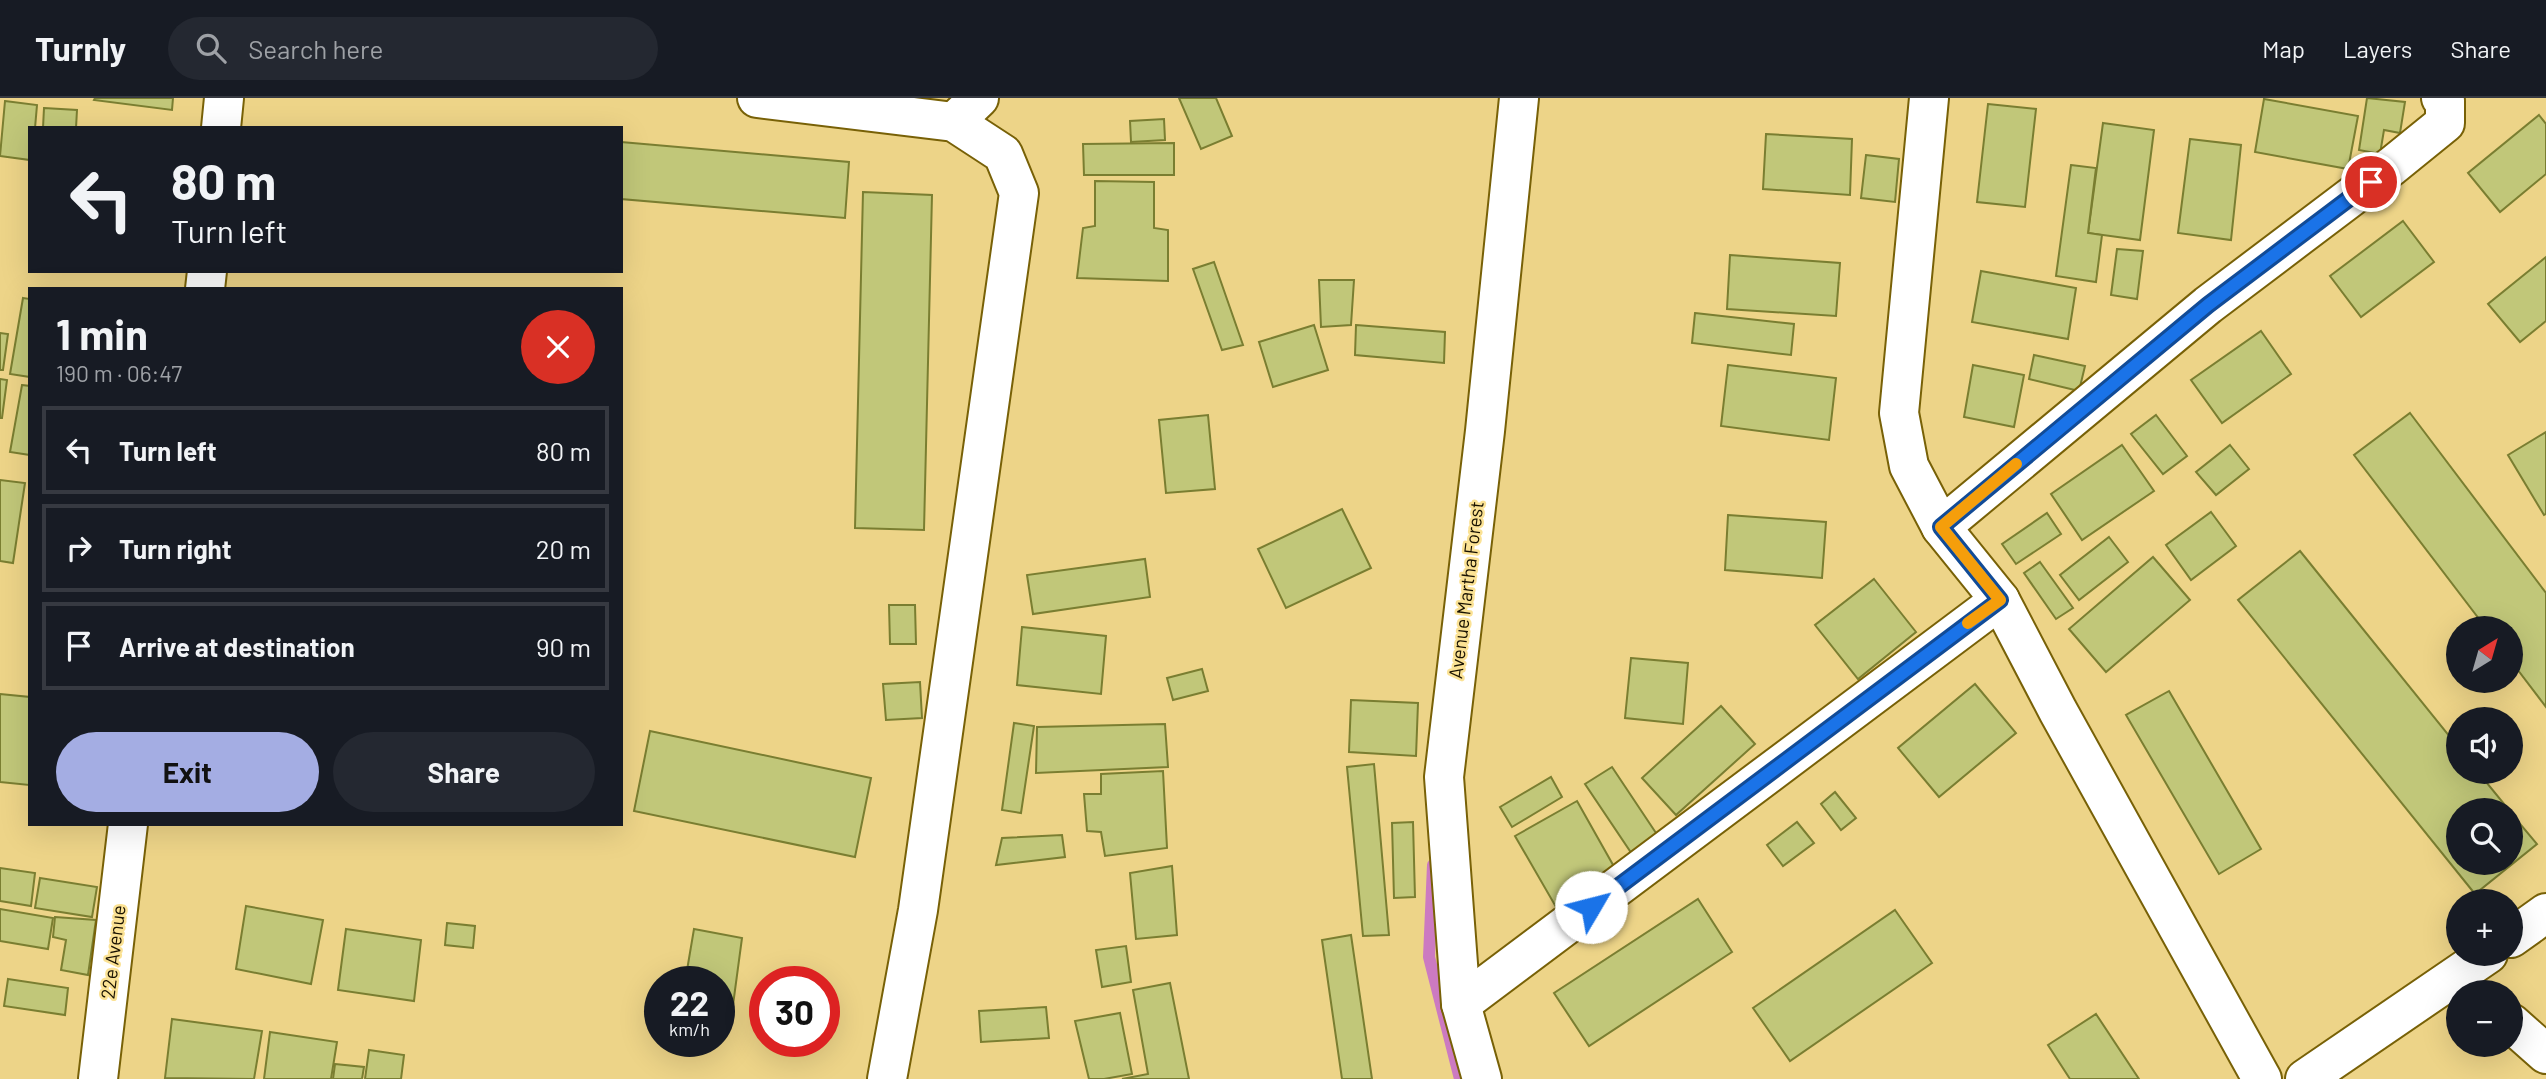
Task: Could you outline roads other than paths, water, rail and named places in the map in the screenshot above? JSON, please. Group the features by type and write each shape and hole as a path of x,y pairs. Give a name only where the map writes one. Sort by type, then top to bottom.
{"street":[{"path":"221,126 224,98"},
{"path":"757,98 966,110 1003,154 1019,193 918,910 887,1079"},
{"name":"Avenue Martha Forest","path":"1482,1079 1461,1004 1444,777 1485,431 1519,98"},
{"path":"1929,98 1899,413 1909,466 1941,527 2000,600 2058,711 2262,1079"},
{"path":"1941,527 2208,305 2381,175 2445,123 2445,102 2441,98"},
{"path":"1461,1004 2000,600"},
{"name":"22e Avenue","path":"98,1079 128,826"},
{"path":"2523,929 2546,914"},
{"path":"2305,1079 2474,974"},
{"path":"2523,1034 2546,1054"}],"waterway":[{"path":"1433,865 1429,957 1460,1079"}]}
